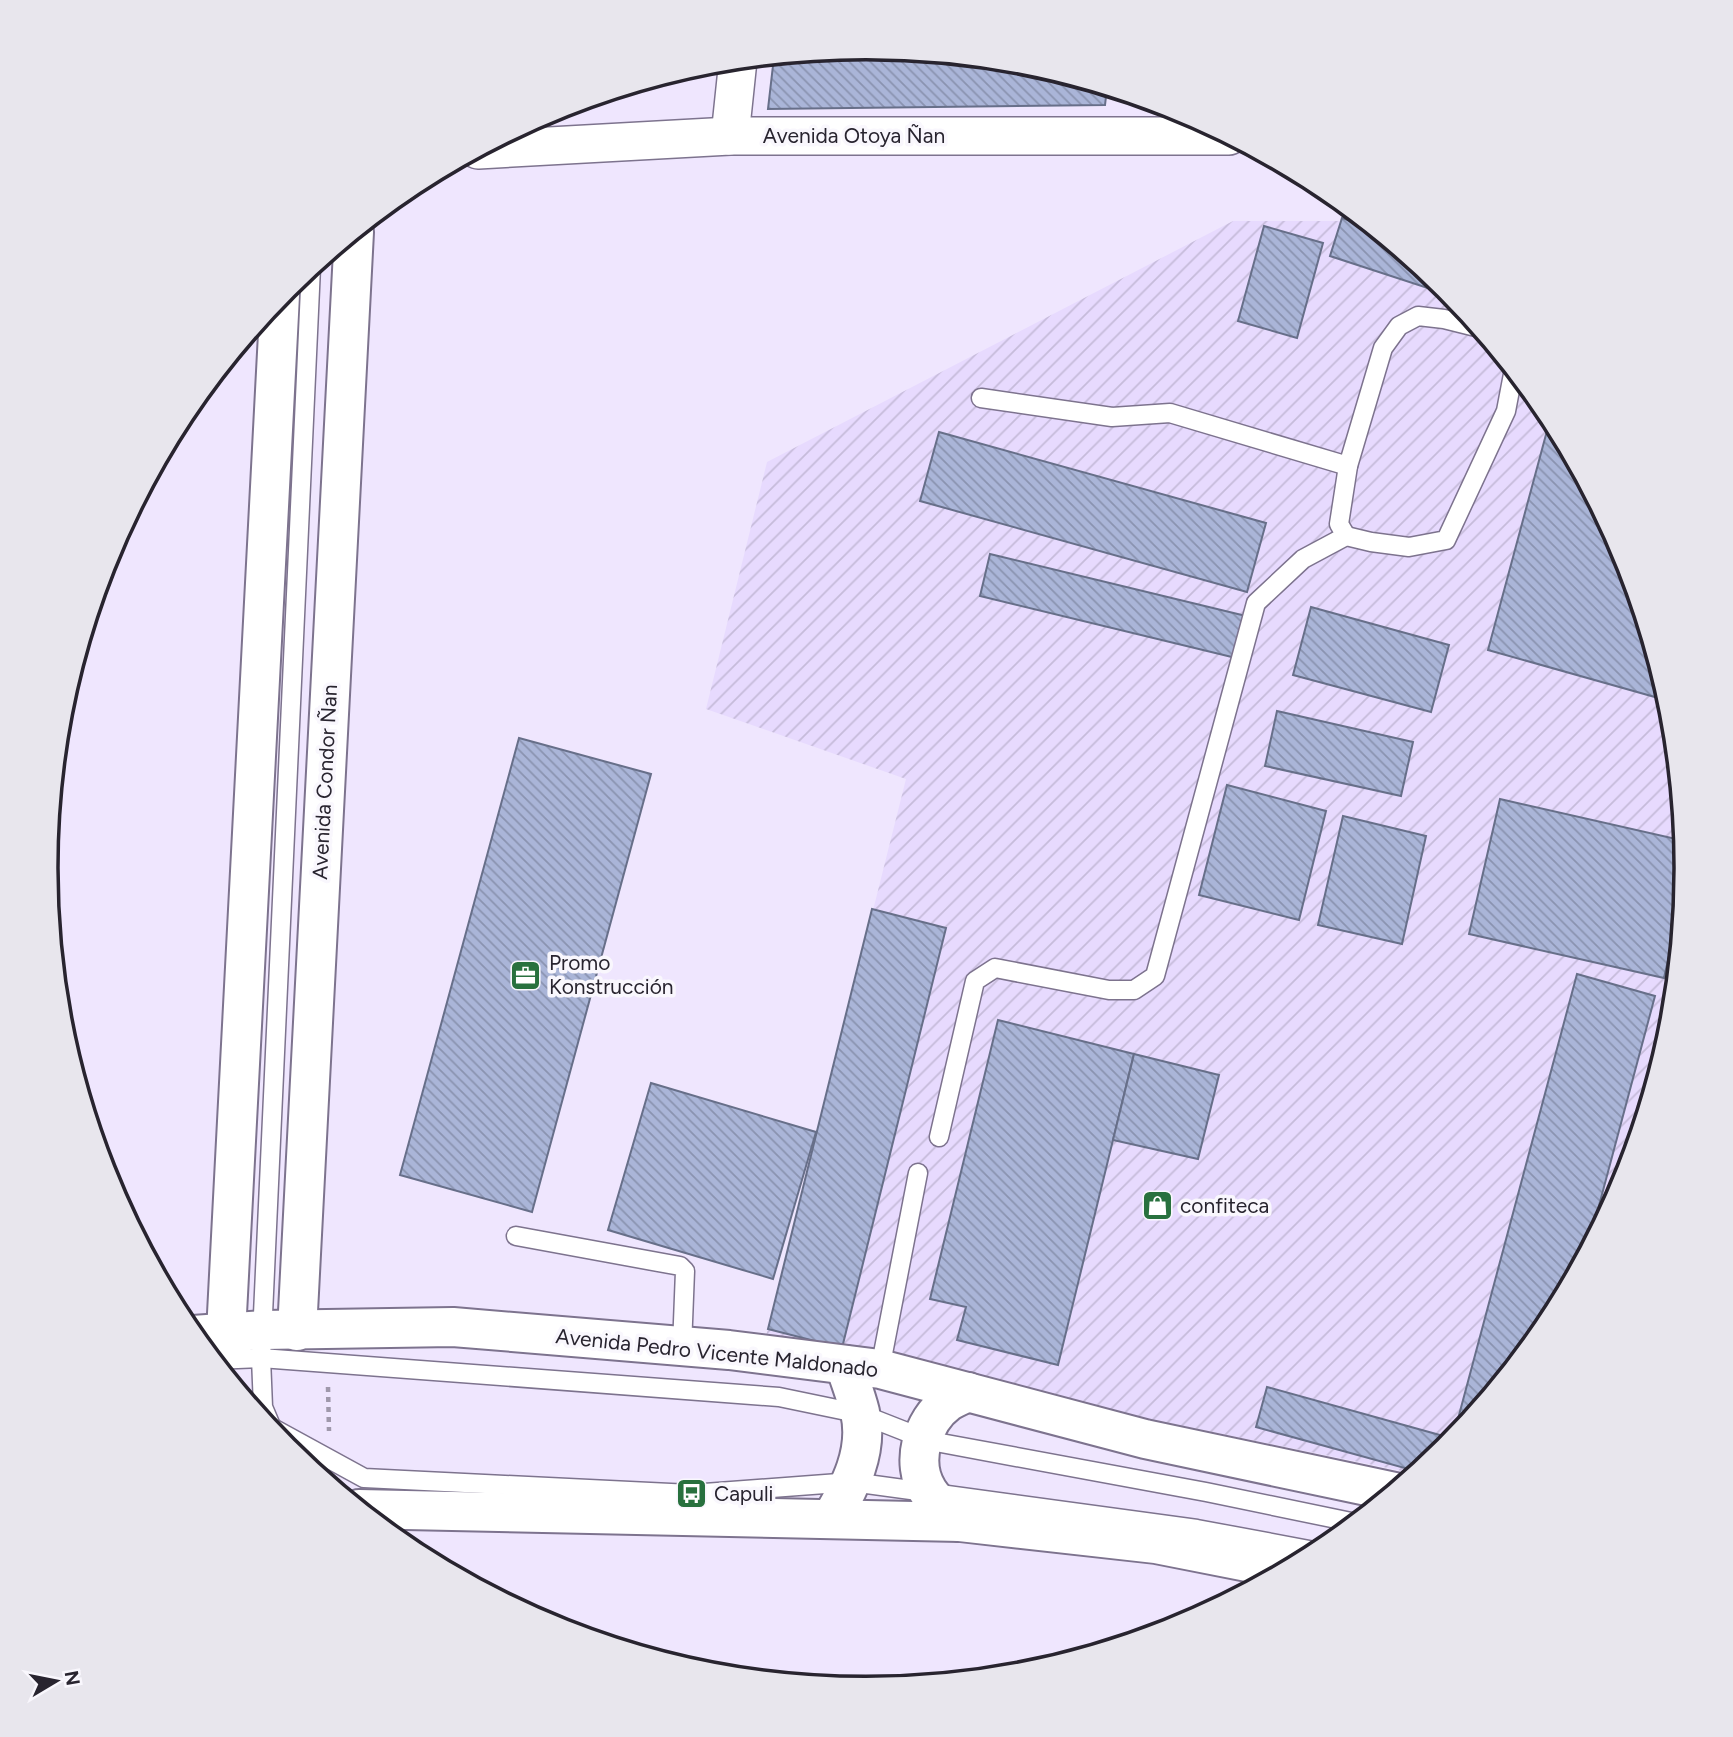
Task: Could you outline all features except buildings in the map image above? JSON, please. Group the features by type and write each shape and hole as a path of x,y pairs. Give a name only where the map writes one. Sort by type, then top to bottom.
{"main road":[{"name":"Avenida Condor Ñan","path":"242,1341 353,244"},
{"path":"242,1341 279,313"},
{"name":"Avenida Pedro Vicente Maldonado","path":"242,1341 453,1327 682,1347 862,1367 1145,1439 1384,1490"},
{"path":"831,1519 852,1482 861,1449 862,1367"},
{"path":"960,1522 928,1492 921,1475 919,1457 922,1438 932,1418 948,1402 968,1392"},
{"path":"373,1509 960,1522 1156,1544 1274,1567"}],"street":[{"path":"730,136 737,71"},
{"name":"Avenida Otoya Ñan","path":"498,149 730,136 1209,136"}],"lane":[{"path":"263,1407 242,1341 310,282"},
{"path":"1346,536 1339,524 1348,466 1383,348 1399,326 1418,316 1464,324"},
{"path":"939,1137 975,981 995,968 1109,990 1134,990 1155,976 1256,603 1303,559 1346,536 1409,547 1446,540 1506,411 1512,381"},
{"path":"981,398 1112,417 1170,413 1348,466"},
{"path":"862,1367 918,1173"},
{"path":"516,1236 680,1266 685,1271 682,1347"},
{"path":"242,1341 328,1364 779,1397 861,1414 922,1438 1344,1521"},
{"path":"296,1441 364,1478 678,1493 852,1482 1197,1529 1303,1549"}],"path":[{"path":"328,1364 329,1459"}],"shaded area":[{"name":"confiteca","path":"1233,221 1351,221 1400,260 1475,335 1539,419 1567,464 1614,559 1648,659 1660,711 1674,816 1674,921 1668,974 1648,1078 1614,1178 1592,1226 1539,1318 1508,1361 1475,1402 1406,1472 765,1340 906,779 706,709 767,462"}],"place":[{"name":"Promo Konstrucción","path":"526,975"},
{"name":"confiteca","path":"1157,1206"},
{"name":"Capuli","path":"691,1494"}]}
